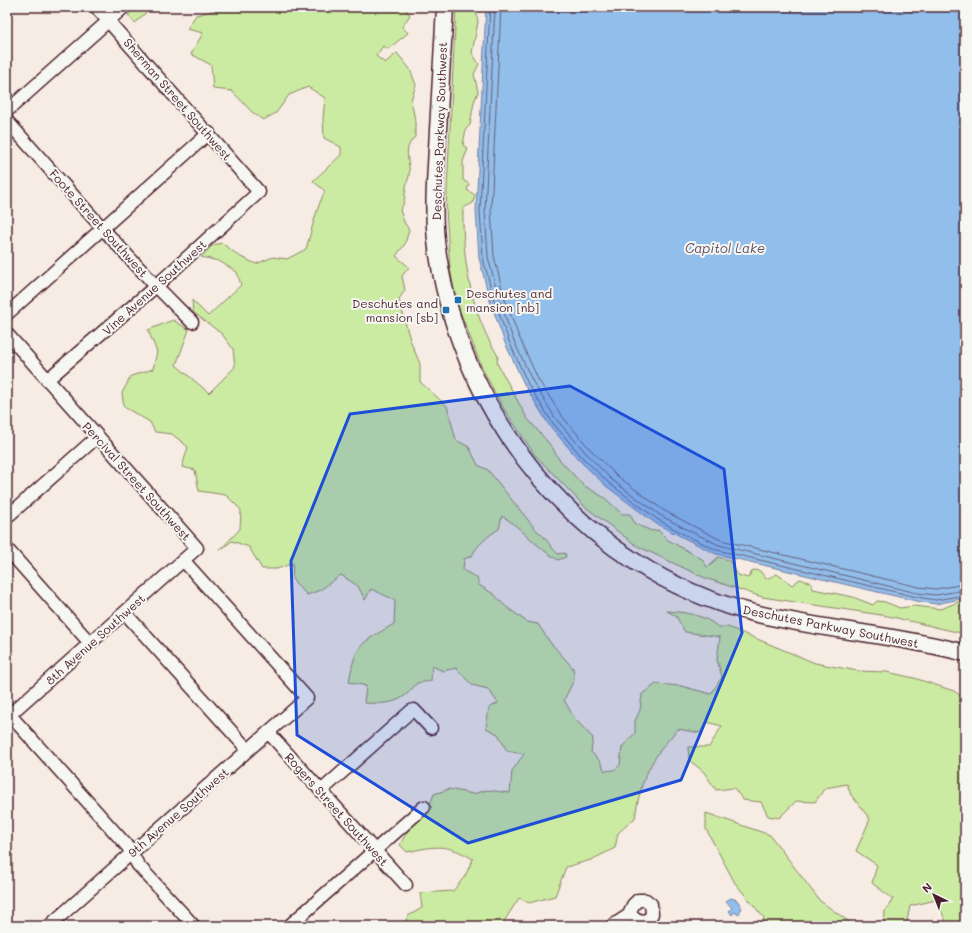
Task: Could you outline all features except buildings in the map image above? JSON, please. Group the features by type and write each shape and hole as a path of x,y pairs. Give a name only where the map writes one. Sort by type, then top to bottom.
{"street":[{"name":"Sherman Street Southwest","path":"96,7 209,133 259,192"},
{"path":"7,111 124,7"},
{"name":"Deschutes Parkway Southwest","path":"445,7 435,188 438,255 451,308 474,374 500,425 541,481 567,510 599,536 636,562 670,581 707,598 749,612 965,653"},
{"name":"Foote Street Southwest","path":"7,121 102,228 192,322"},
{"path":"7,314 209,133"},
{"name":"Vine Avenue Southwest","path":"47,380 156,286 259,192"},
{"name":"Percival Street Southwest","path":"7,334 197,548 183,560 307,698"},
{"path":"7,517 98,437"},
{"path":"7,548 90,643"},
{"name":"8th Avenue Southwest","path":"8,716 183,560"},
{"path":"125,613 248,750"},
{"name":"9th Avenue Southwest","path":"49,926 307,698"},
{"path":"321,790 411,711 414,710 432,728"},
{"path":"8,716 128,847 138,865 194,926"},
{"name":"Rogers Street Southwest","path":"268,732 406,886"},
{"path":"289,926 424,807"},
{"path":"612,926 629,915"}],"highlighted area":[{"path":"570,386 724,469 742,633 681,780 468,843 297,735 291,561 350,414"}],"green space":[{"path":"137,7 152,7 135,23 128,15"},
{"path":"228,7 404,7 410,15 402,27 408,33 388,49 383,46 376,56 385,63 397,53 410,69 416,85 411,100 415,120 415,137 408,146 409,176 404,202 400,210 404,222 409,230 405,244 396,256 409,267 402,276 405,290 399,299 410,340 420,364 420,382 447,406 456,440 469,447 478,465 488,470 536,530 543,535 555,551 558,554 565,553 566,557 558,560 550,555 502,516 499,529 477,548 472,556 464,559 463,570 477,578 479,585 495,595 504,605 527,622 538,624 549,641 573,668 574,680 564,700 575,719 593,738 591,752 600,761 605,771 614,770 620,765 622,747 635,733 635,721 640,710 642,694 656,684 681,686 711,694 722,677 717,660 720,637 685,632 676,616 667,611 688,613 701,617 718,627 728,627 815,663 858,671 887,672 914,678 954,691 965,699 965,926 943,926 946,921 936,900 910,906 907,921 909,926 884,926 885,911 893,899 872,883 877,865 856,851 870,819 851,795 847,784 825,788 815,802 796,801 779,818 768,816 761,802 743,800 734,788 716,790 704,772 689,760 688,747 709,747 722,726 707,722 700,733 678,729 661,750 649,769 640,791 635,818 618,833 615,848 591,860 566,867 555,896 529,903 519,898 501,926 403,926 408,916 422,908 420,893 453,891 465,876 473,859 448,848 433,847 407,852 400,845 409,828 427,812 434,794 449,789 473,794 487,790 510,793 512,771 524,754 507,751 498,734 486,728 489,708 498,703 488,689 472,685 456,668 443,671 432,666 431,681 417,683 400,699 388,703 364,703 366,686 349,682 354,659 361,646 394,624 395,600 371,589 365,600 358,586 341,575 320,590 307,595 292,579 293,563 277,569 262,569 249,547 232,541 219,551 240,529 241,510 226,495 199,491 195,470 182,467 188,447 172,434 155,432 150,422 124,407 122,393 131,376 153,369 157,352 148,330 173,320 189,330 176,365 209,393 235,367 233,349 222,334 193,312 192,300 208,316 241,285 237,272 219,261 201,257 213,245 222,243 239,256 256,264 273,257 287,259 306,249 325,191 313,181 341,155 341,147 324,138 323,118 325,98 308,87 289,95 276,113 263,120 253,113 232,91 213,89 211,65 191,54 203,33 187,29 196,15"},
{"path":"456,7 475,7 478,22 472,53 479,64 474,74 478,92 474,102 470,125 466,129 463,145 468,149 463,161 463,180 469,184 467,190 475,195 473,203 463,208 464,246 470,285 481,322 498,356 497,363 527,418 552,447 558,458 583,485 605,498 622,514 630,514 635,524 652,531 658,530 668,540 702,559 707,567 711,565 718,557 729,560 738,575 748,578 753,570 760,571 766,579 777,574 792,585 800,579 811,583 813,589 853,597 873,605 877,601 885,602 900,608 914,606 941,609 965,599 965,634 888,616 762,597 705,578 637,546 584,506 535,455 504,409 483,370 456,301 450,268 446,209"},
{"path":"706,813 770,835 820,901 855,926 763,926 764,918 735,883 706,829"}],"water":[{"name":"Capitol Lake","path":"486,7 965,7 965,598 936,604 916,601 716,554 655,523 606,486 579,460 549,425 525,386 505,343 490,301 479,258 476,210"},
{"path":"731,898 737,900 741,906 738,915 735,912 732,915 729,911 732,908 726,901"}],"place":[{"name":"Deschutes and mansion [nb]","path":"458,300"},
{"name":"Deschutes and mansion [sb]","path":"446,310"}]}
